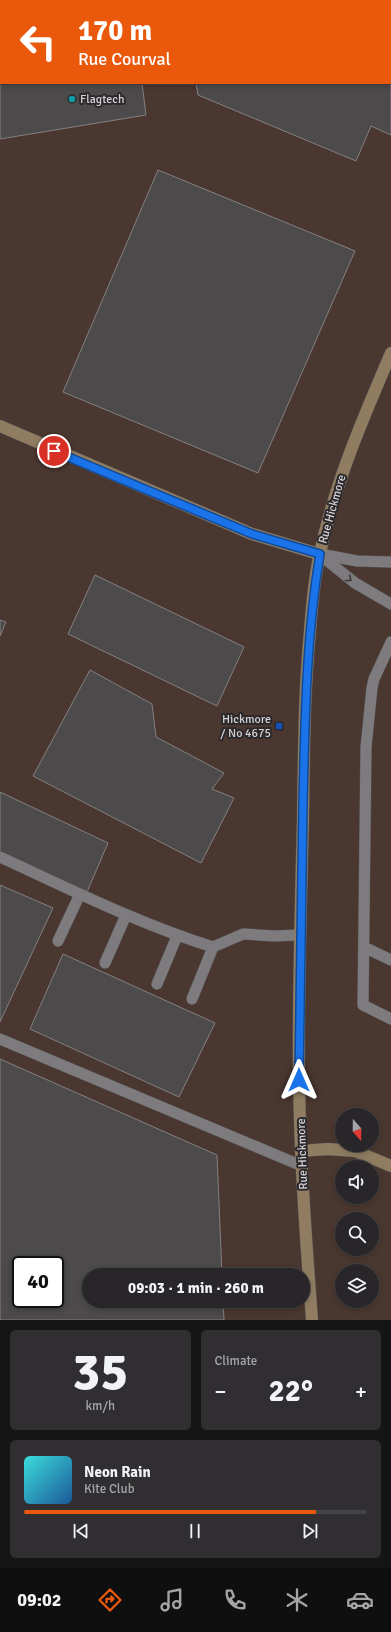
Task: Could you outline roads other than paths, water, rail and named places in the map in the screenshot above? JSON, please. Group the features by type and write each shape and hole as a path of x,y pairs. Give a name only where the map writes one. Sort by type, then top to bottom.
{"street":[{"name":"Rue Hickmore","path":"312,1320 301,1151 299,1080 300,935 307,670 314,593 327,521 344,467 391,353"},
{"path":"0,426 252,534 320,554"},
{"path":"301,1151 328,1149 351,1150 391,1166"}],"lane":[{"path":"320,554 357,561 391,562"},
{"path":"320,554 355,583 391,604"},
{"path":"391,642 374,678 366,747 363,1006 391,1019"},
{"path":"0,857 126,915 177,936 213,947 243,934 274,936 300,935"},
{"path":"58,941 80,894"},
{"path":"105,963 126,915"},
{"path":"157,984 177,936"},
{"path":"192,998 213,947"},
{"path":"364,948 391,960"},
{"path":"0,1039 302,1166"}],"place":[{"name":"Flagtech","path":"72,99"},
{"name":"Hickmore / No 4675","path":"279,726"}]}
